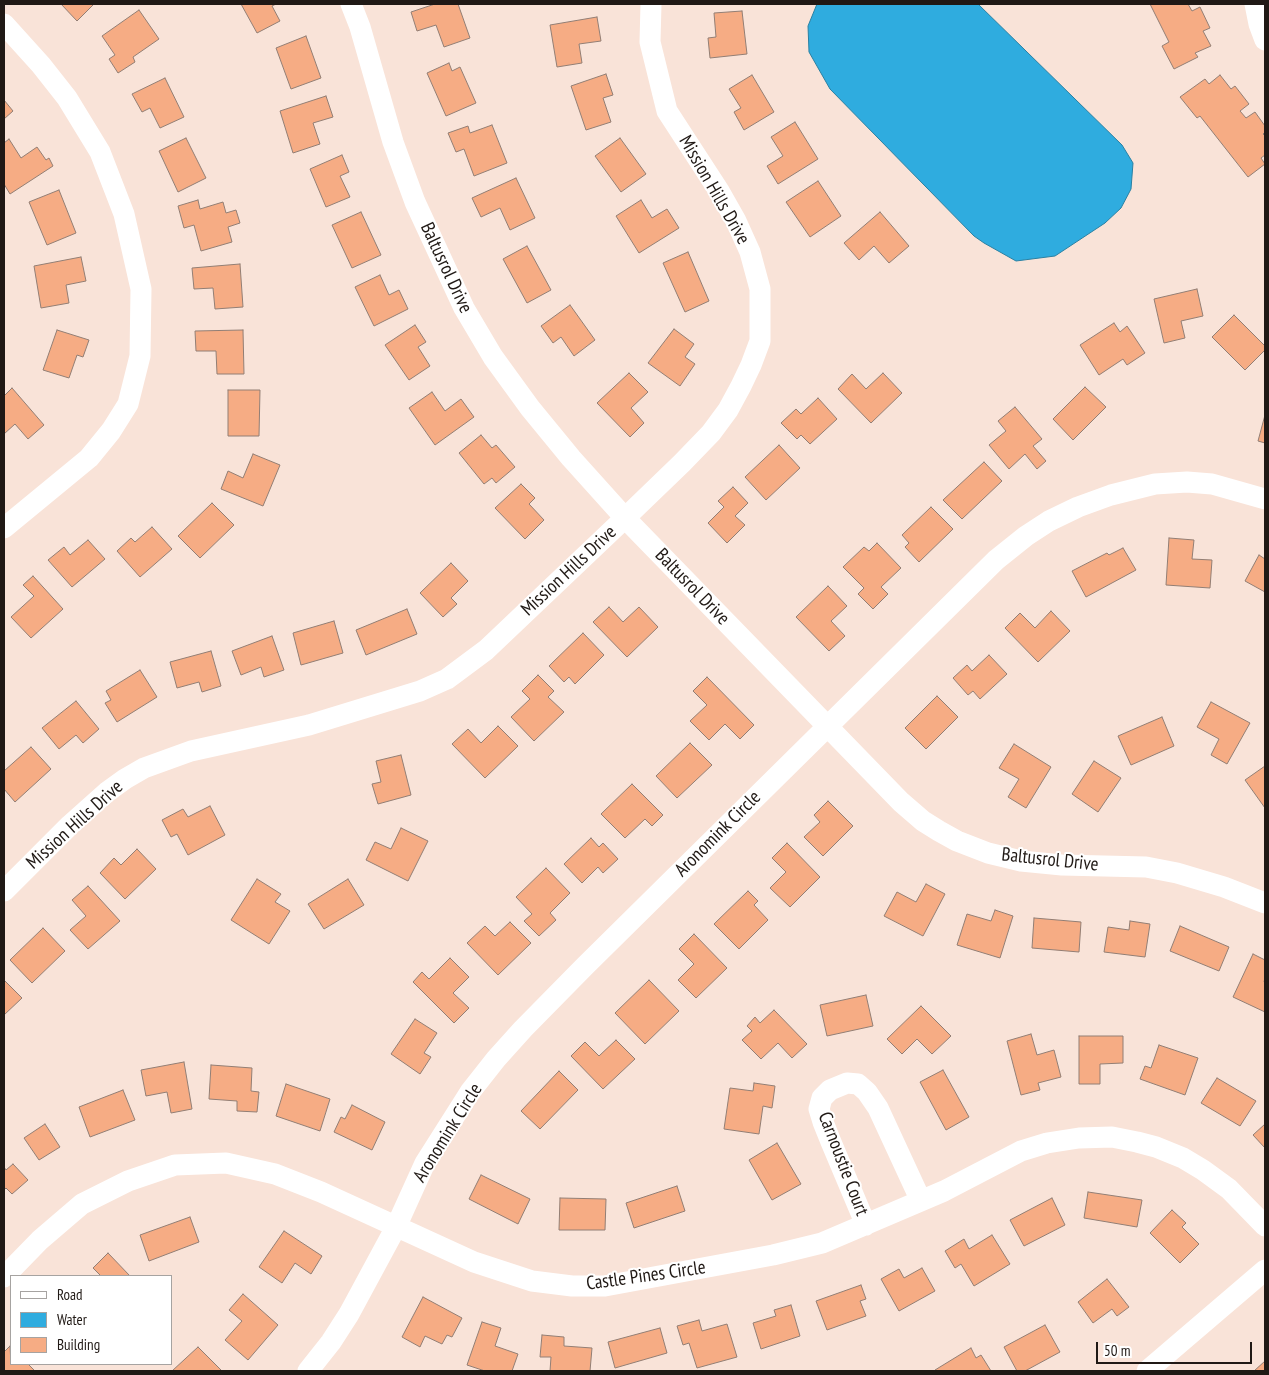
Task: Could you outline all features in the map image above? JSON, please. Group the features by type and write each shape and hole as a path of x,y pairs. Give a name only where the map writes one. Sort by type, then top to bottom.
{"street":[{"name":"Baltusrol Drive","path":"351,4 360,27 393,142 412,193 464,308 493,357 530,408 571,458 625,518 908,809 938,831 988,853 1021,861 1062,865 1146,867 1177,873 1224,887 1265,903"},
{"name":"Mission Hills Drive","path":"4,890 70,825 107,792 144,768 191,751 309,725 420,691 448,679 486,650 625,518 711,433 728,410 751,365 760,341 760,289 750,252 736,221 719,191 667,111 650,42 651,4"},
{"path":"1255,4 1265,40"},
{"path":"4,24 41,65 67,98 100,152 124,214 141,288 140,356 128,404 111,431 89,458 4,528"},
{"name":"Aronomink Circle","path":"308,1371 331,1342 349,1314 396,1227 425,1163 470,1092 496,1059 523,1028 585,966 996,560 1048,521 1086,504 1156,484 1186,482 1212,484 1265,499"},
{"name":"Carnoustie Court","path":"866,1225 823,1122 820,1108 822,1098 830,1090 847,1083 858,1084 867,1092 878,1108 921,1201"},
{"name":"Castle Pines Circle","path":"4,1277 40,1240 82,1204 128,1180 175,1165 226,1163 275,1174 321,1192 474,1262 532,1281 572,1286 605,1286 773,1256 822,1243 944,1191 1021,1151 1047,1143 1078,1138 1112,1137 1156,1147 1183,1158 1229,1189 1265,1226"},
{"path":"1147,1371 1265,1270"}],"water":[{"path":"817,4 978,4 1122,145 1133,163 1131,189 1121,208 1105,223 1055,256 1016,261 984,243 974,236 830,89 809,52 808,26"}],"building":[{"path":"61,4 94,4 77,21"},
{"path":"241,4 276,4 272,6 280,21 257,33"},
{"path":"435,4 458,4 470,38 444,47 436,25 417,31 411,12"},
{"path":"1150,4 1188,4 1192,11 1200,7 1210,28 1203,31 1211,46 1195,53 1198,57 1174,69 1162,46 1169,42"},
{"path":"139,10 159,39 133,57 135,62 118,73 109,59 115,55 102,36"},
{"path":"742,11 747,54 710,58 708,38 716,37 714,13"},
{"path":"597,17 601,41 579,44 582,63 557,67 550,25"},
{"path":"306,36 321,78 291,89 276,48"},
{"path":"449,63 452,71 460,67 476,103 446,116 427,73"},
{"path":"606,74 613,95 603,98 611,122 586,130 571,86"},
{"path":"752,75 774,112 744,130 734,112 741,108 729,89"},
{"path":"1220,75 1231,89 1235,86 1249,104 1240,111 1246,118 1255,112 1265,126 1263,134 1265,136 1265,155 1261,158 1265,164 1248,177 1200,116 1197,118 1180,97 1205,79 1209,84"},
{"path":"165,78 184,117 160,128 150,108 142,112 132,94"},
{"path":"326,96 333,117 313,123 320,144 293,153 280,111"},
{"path":"4,100 13,111 4,119"},
{"path":"795,122 818,159 778,184 767,166 783,156 771,137"},
{"path":"492,125 507,163 474,176 464,149 456,152 448,133 468,126 470,133"},
{"path":"186,138 206,178 178,192 159,151"},
{"path":"620,138 646,174 621,192 595,156"},
{"path":"9,139 21,158 37,147 46,160 49,158 53,166 10,194 4,184 4,143"},
{"path":"342,155 349,172 340,176 350,197 326,207 310,169"},
{"path":"516,178 535,218 510,230 500,208 481,217 472,198"},
{"path":"818,181 841,216 810,237 786,202"},
{"path":"59,190 76,233 47,245 29,202"},
{"path":"198,200 200,209 223,202 226,213 236,210 240,223 228,227 232,242 201,251 194,225 184,228 178,206"},
{"path":"641,200 652,218 667,209 679,228 639,253 616,216"},
{"path":"361,212 381,255 352,268 332,225"},
{"path":"880,212 909,246 889,263 874,246 859,260 844,243"},
{"path":"527,246 551,290 527,303 503,259"},
{"path":"688,252 709,301 685,312 663,263"},
{"path":"81,257 86,281 66,285 69,303 41,308 34,266"},
{"path":"240,264 243,307 215,309 213,288 194,289 192,268"},
{"path":"380,275 389,295 399,290 408,309 374,326 355,287"},
{"path":"1197,289 1203,316 1181,321 1185,338 1164,343 1154,299"},
{"path":"570,305 595,340 574,356 561,337 553,343 541,326"},
{"path":"1234,315 1265,346 1265,350 1245,370 1212,337"},
{"path":"1114,323 1120,332 1127,326 1145,353 1127,365 1123,359 1099,375 1080,345"},
{"path":"415,325 426,342 418,347 430,366 409,380 385,345"},
{"path":"674,329 694,344 685,357 695,364 680,386 648,363"},
{"path":"57,330 89,340 83,357 77,355 69,378 43,370"},
{"path":"243,330 244,374 217,374 216,351 196,351 195,331"},
{"path":"629,373 648,392 631,408 644,423 630,437 597,403"},
{"path":"883,373 902,393 871,423 838,389 852,374 866,389"},
{"path":"1085,387 1106,407 1073,440 1053,419"},
{"path":"12,388 44,425 28,439 15,424 4,434 4,396"},
{"path":"228,390 260,390 259,436 228,436"},
{"path":"432,392 445,411 461,399 474,417 435,445 409,408"},
{"path":"818,398 837,419 810,444 801,435 797,439 781,423 796,409 801,414"},
{"path":"1015,407 1042,439 1033,446 1046,461 1037,469 1025,454 1009,469 989,445 1006,431 998,421"},
{"path":"1265,415 1265,443 1258,441"},
{"path":"481,435 492,448 496,445 515,467 496,483 492,478 484,484 459,453"},
{"path":"779,445 800,468 766,500 745,477"},
{"path":"253,454 280,465 263,506 221,489 228,471 243,478"},
{"path":"984,462 1002,481 962,519 943,500"},
{"path":"521,484 535,498 529,504 544,520 525,539 495,508"},
{"path":"733,487 748,503 735,516 745,525 727,543 708,523 724,507 718,501"},
{"path":"212,503 234,525 200,558 178,536"},
{"path":"931,507 953,529 919,562 905,547 909,543 902,535"},
{"path":"152,527 172,549 140,577 117,551 131,538 135,542"},
{"path":"1169,538 1194,540 1192,559 1212,560 1210,588 1166,585"},
{"path":"88,540 105,559 72,587 48,560 64,547 70,555"},
{"path":"877,543 901,568 881,587 888,594 873,609 858,594 864,588 843,567 864,547 869,551"},
{"path":"1123,548 1136,570 1086,597 1072,571 1107,553 1109,555"},
{"path":"1259,555 1265,559 1265,592 1245,581"},
{"path":"451,563 468,581 451,598 457,604 443,617 420,593"},
{"path":"33,576 63,609 31,638 11,617 34,596 23,585"},
{"path":"828,586 847,606 831,621 845,636 829,651 796,617"},
{"path":"609,607 623,622 639,607 658,627 627,657 593,622"},
{"path":"407,609 417,634 366,655 356,630"},
{"path":"1051,611 1070,631 1038,662 1005,628 1020,613 1035,628"},
{"path":"334,621 343,653 301,665 293,633"},
{"path":"583,633 604,655 575,684 569,677 564,682 549,666"},
{"path":"272,636 284,670 264,677 261,667 241,675 232,651"},
{"path":"211,651 221,686 202,692 199,682 177,688 170,662"},
{"path":"989,655 1007,674 980,699 973,691 968,695 953,678 967,665 972,671"},
{"path":"140,670 157,697 117,722 105,703 111,700 106,691"},
{"path":"538,675 554,691 548,697 564,712 534,741 511,717 530,699 522,691"},
{"path":"707,677 754,725 740,739 725,724 709,740 690,721 707,705 693,691"},
{"path":"937,696 958,717 926,749 905,728"},
{"path":"76,701 99,729 83,743 76,735 59,749 42,728"},
{"path":"1211,702 1250,723 1227,764 1211,755 1219,739 1197,727"},
{"path":"1162,717 1174,746 1131,765 1118,736"},
{"path":"498,726 518,746 485,778 452,744 468,729 481,743"},
{"path":"690,743 712,765 677,798 656,776"},
{"path":"1014,744 1051,767 1026,808 1008,797 1019,779 999,768"},
{"path":"31,747 51,769 15,802 4,789 4,771"},
{"path":"401,755 411,795 378,804 372,784 381,782 376,761"},
{"path":"1094,761 1121,778 1098,812 1072,794"},
{"path":"1265,766 1265,808 1245,780"},
{"path":"632,784 663,815 652,826 645,819 625,838 601,814"},
{"path":"828,801 853,826 823,856 804,837 820,822 814,815"},
{"path":"210,806 225,835 188,855 177,834 171,837 162,820 183,809 188,817"},
{"path":"401,828 428,841 408,881 366,860 375,842 391,849"},
{"path":"591,838 599,847 603,843 618,859 603,873 598,867 582,883 564,864"},
{"path":"787,843 820,877 790,907 770,888 786,872 772,858"},
{"path":"137,849 156,869 125,899 100,873 114,858 121,865"},
{"path":"546,868 570,893 550,913 556,920 539,936 524,921 532,914 516,897"},
{"path":"257,879 281,894 275,902 290,911 269,944 231,920"},
{"path":"348,879 364,905 324,929 308,904"},
{"path":"926,884 945,894 923,936 884,916 897,892 916,902"},
{"path":"88,886 120,921 88,949 70,930 86,916 72,900"},
{"path":"748,891 758,901 754,905 768,920 739,949 714,924"},
{"path":"995,910 1013,916 1000,958 957,945 967,914 991,921"},
{"path":"1034,918 1081,922 1079,952 1032,948"},
{"path":"1130,921 1150,924 1145,957 1104,952 1108,927 1129,930"},
{"path":"510,922 531,943 498,975 467,943 485,926 495,936"},
{"path":"1180,926 1229,947 1219,971 1170,951"},
{"path":"43,928 65,951 32,983 10,960"},
{"path":"694,934 727,968 696,998 678,980 694,964 679,949"},
{"path":"1253,954 1265,960 1265,1012 1233,997"},
{"path":"450,958 469,977 453,993 469,1008 454,1023 413,982 422,972 429,979"},
{"path":"4,980 22,998 4,1015"},
{"path":"649,980 679,1011 645,1044 615,1013"},
{"path":"866,995 873,1026 827,1036 820,1005"},
{"path":"921,1006 951,1036 932,1054 917,1039 902,1054 887,1039"},
{"path":"774,1010 807,1044 792,1058 778,1043 761,1059 742,1040 752,1031 747,1026 755,1017 760,1023"},
{"path":"415,1019 437,1033 424,1053 431,1057 420,1074 391,1054"},
{"path":"1031,1034 1037,1055 1054,1050 1061,1077 1038,1083 1040,1090 1021,1095 1007,1041"},
{"path":"1079,1036 1123,1036 1123,1063 1100,1064 1100,1084 1079,1084"},
{"path":"616,1040 635,1059 603,1089 571,1056 585,1042 599,1056"},
{"path":"1159,1045 1198,1058 1185,1095 1140,1079 1145,1066 1151,1068"},
{"path":"184,1062 192,1109 171,1113 167,1092 146,1096 141,1070"},
{"path":"211,1065 252,1068 251,1091 259,1092 257,1112 237,1111 237,1101 209,1099"},
{"path":"943,1070 969,1117 946,1130 920,1082"},
{"path":"559,1071 578,1090 540,1129 521,1111"},
{"path":"1217,1078 1256,1101 1240,1126 1201,1103"},
{"path":"754,1083 775,1086 772,1108 763,1106 759,1134 724,1129 730,1088 753,1091"},
{"path":"286,1084 330,1099 320,1131 276,1116"},
{"path":"123,1090 135,1120 90,1137 79,1107"},
{"path":"352,1105 385,1122 372,1150 334,1132 341,1117 345,1119"},
{"path":"45,1124 60,1147 39,1160 24,1138"},
{"path":"1265,1124 1265,1148 1253,1135"},
{"path":"777,1143 801,1184 772,1200 749,1160"},
{"path":"13,1164 28,1180 12,1194 6,1188 4,1190 4,1167 6,1170"},
{"path":"481,1175 530,1199 518,1224 469,1199"},
{"path":"677,1186 685,1211 634,1228 626,1203"},
{"path":"1088,1192 1142,1200 1137,1227 1084,1218"},
{"path":"560,1198 606,1199 605,1230 559,1230"},
{"path":"1052,1198 1065,1225 1024,1246 1010,1220"},
{"path":"1172,1210 1186,1223 1182,1227 1199,1244 1180,1263 1150,1233"},
{"path":"190,1217 199,1242 149,1261 140,1235"},
{"path":"284,1231 322,1256 311,1274 295,1263 282,1283 259,1267"},
{"path":"992,1235 1010,1264 974,1286 961,1264 955,1268 945,1251 964,1239 969,1249"},
{"path":"108,1253 129,1275 100,1275 93,1268"},
{"path":"922,1268 935,1291 899,1311 881,1279 899,1269 904,1278"},
{"path":"1107,1279 1129,1307 1117,1316 1112,1309 1093,1323 1078,1302"},
{"path":"861,1285 866,1299 860,1301 866,1316 827,1330 816,1301"},
{"path":"243,1294 278,1325 248,1360 225,1340 242,1321 229,1310"},
{"path":"423,1297 462,1318 452,1337 447,1335 442,1344 425,1336 420,1347 402,1337"},
{"path":"791,1305 800,1336 761,1349 753,1323 776,1316 774,1310"},
{"path":"699,1320 702,1331 727,1324 737,1357 697,1368 689,1343 683,1345 677,1326"},
{"path":"482,1322 501,1328 495,1346 518,1354 512,1371 485,1371 467,1365"},
{"path":"1045,1325 1060,1352 1025,1371 1017,1371 1004,1347"},
{"path":"660,1328 667,1353 615,1368 608,1342"},
{"path":"542,1335 564,1337 564,1346 592,1348 590,1371 550,1371 551,1357 540,1357"},
{"path":"10,1346 10,1365 29,1365 35,1371 4,1371 4,1352"},
{"path":"198,1347 222,1371 172,1371"},
{"path":"971,1348 976,1358 981,1355 991,1371 935,1370"},
{"path":"1265,1361 1265,1371 1254,1371"}]}
